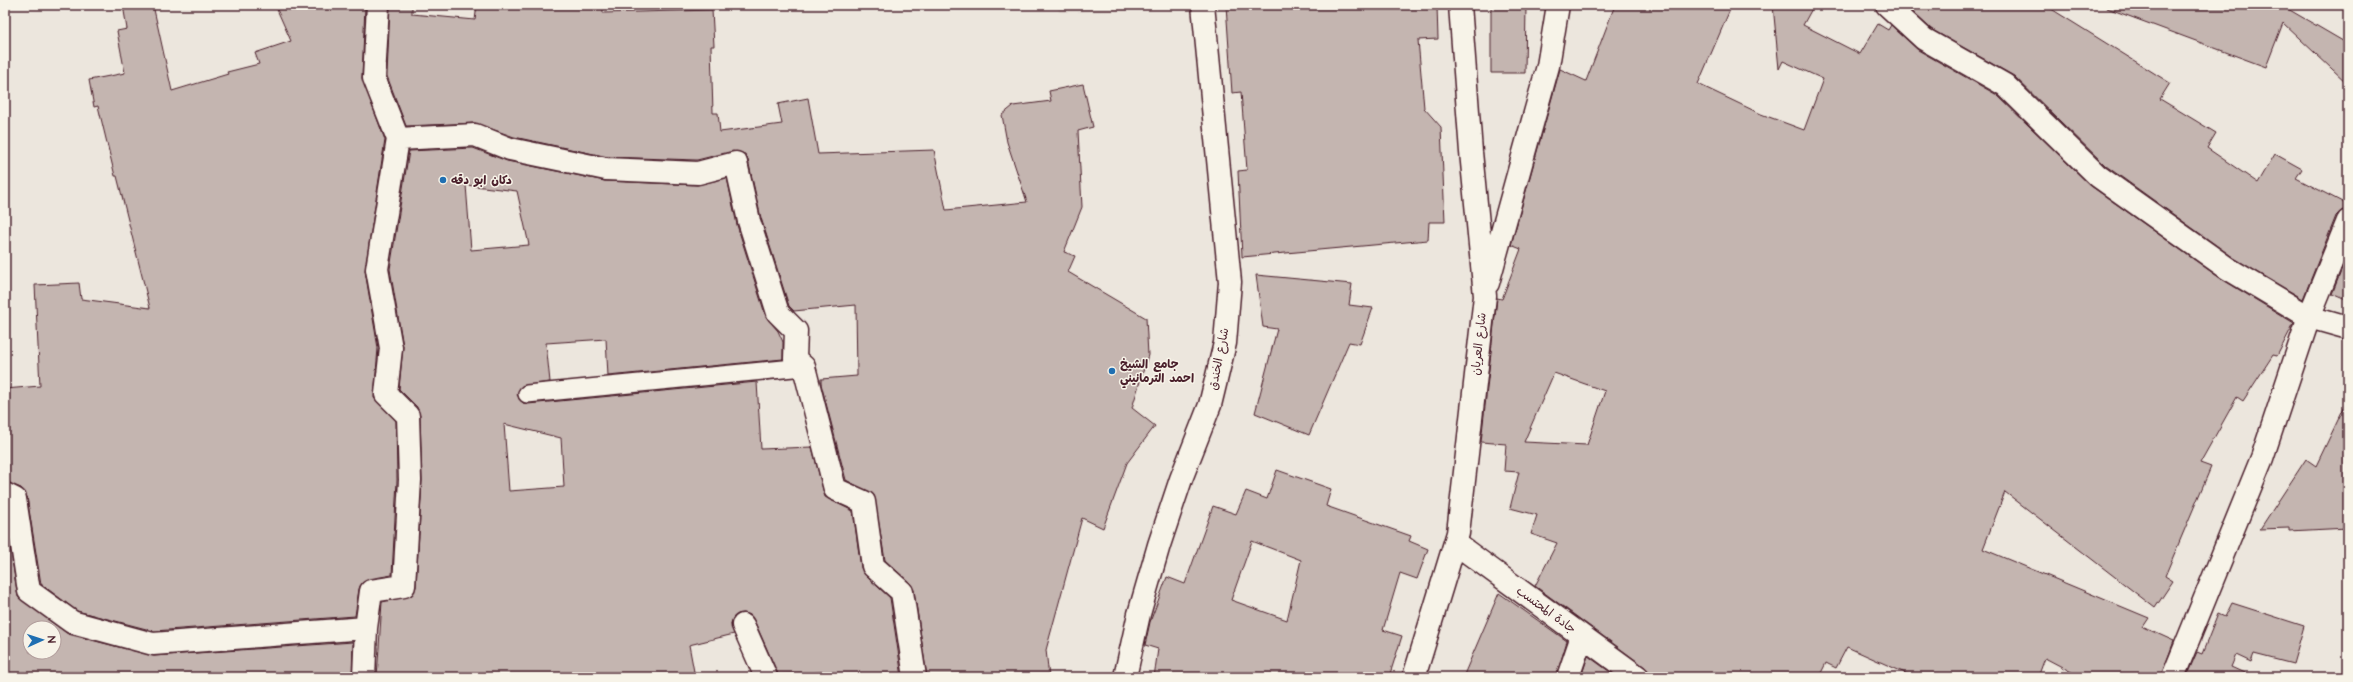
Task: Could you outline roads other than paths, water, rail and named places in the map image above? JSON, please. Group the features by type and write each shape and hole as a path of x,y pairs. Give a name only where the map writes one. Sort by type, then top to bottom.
{"street":[{"path":"364,677 366,628 371,591 404,586 410,480 408,416 386,394 391,348 377,269 398,139 374,78 378,5"},
{"name":"شارع الخندق","path":"1125,677 1139,614 1159,545 1181,479 1210,405 1225,343 1230,282 1203,5"},
{"name":"شارع العريان","path":"1414,677 1458,533 1485,296 1471,152 1460,5"},
{"path":"1485,296 1548,66 1558,5"},
{"path":"1887,5 1924,39 2005,85 2098,176 2227,268 2309,316 2348,328"},
{"path":"398,139 475,134 510,149 606,168 698,173 736,163 749,221 778,313 796,331 795,359 804,367 835,489 864,502 874,566 902,592 914,677"},
{"path":"2173,677 2262,458 2309,316 2348,221"},
{"path":"5,494 15,499 29,592 72,622 153,644 366,628"},
{"name":"جادة المحتسب","path":"1455,543 1638,677"},
{"path":"743,626 766,677"},
{"path":"1568,677 1582,636"}],"lane":[{"path":"527,394 804,367"}],"place":[{"name":"دكان ابو دقه","path":"443,180"},
{"name":"جامع الشيخ احمد الترمانيني","path":"1112,371"}]}
